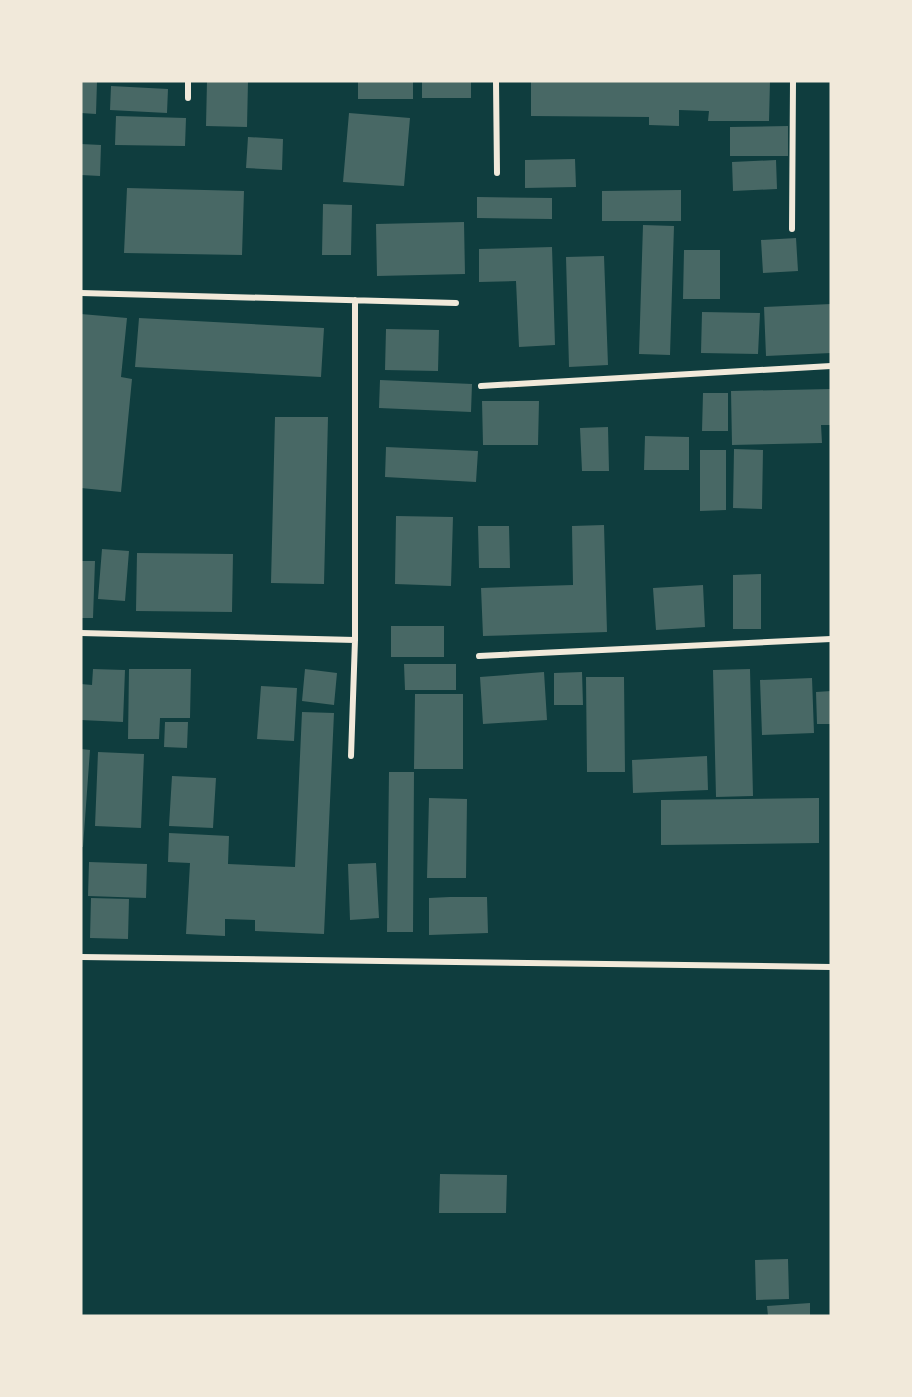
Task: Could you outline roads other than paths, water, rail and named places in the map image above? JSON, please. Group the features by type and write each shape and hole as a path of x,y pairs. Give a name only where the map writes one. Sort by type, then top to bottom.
{"street":[{"path":"188,98 189,81"},
{"path":"495,81 497,173"},
{"path":"792,229 794,81"},
{"path":"81,293 456,303"},
{"path":"351,756 355,640 355,300"},
{"path":"481,386 831,366"},
{"path":"81,633 355,640"},
{"path":"479,656 831,639"},
{"path":"81,957 831,967"}]}
